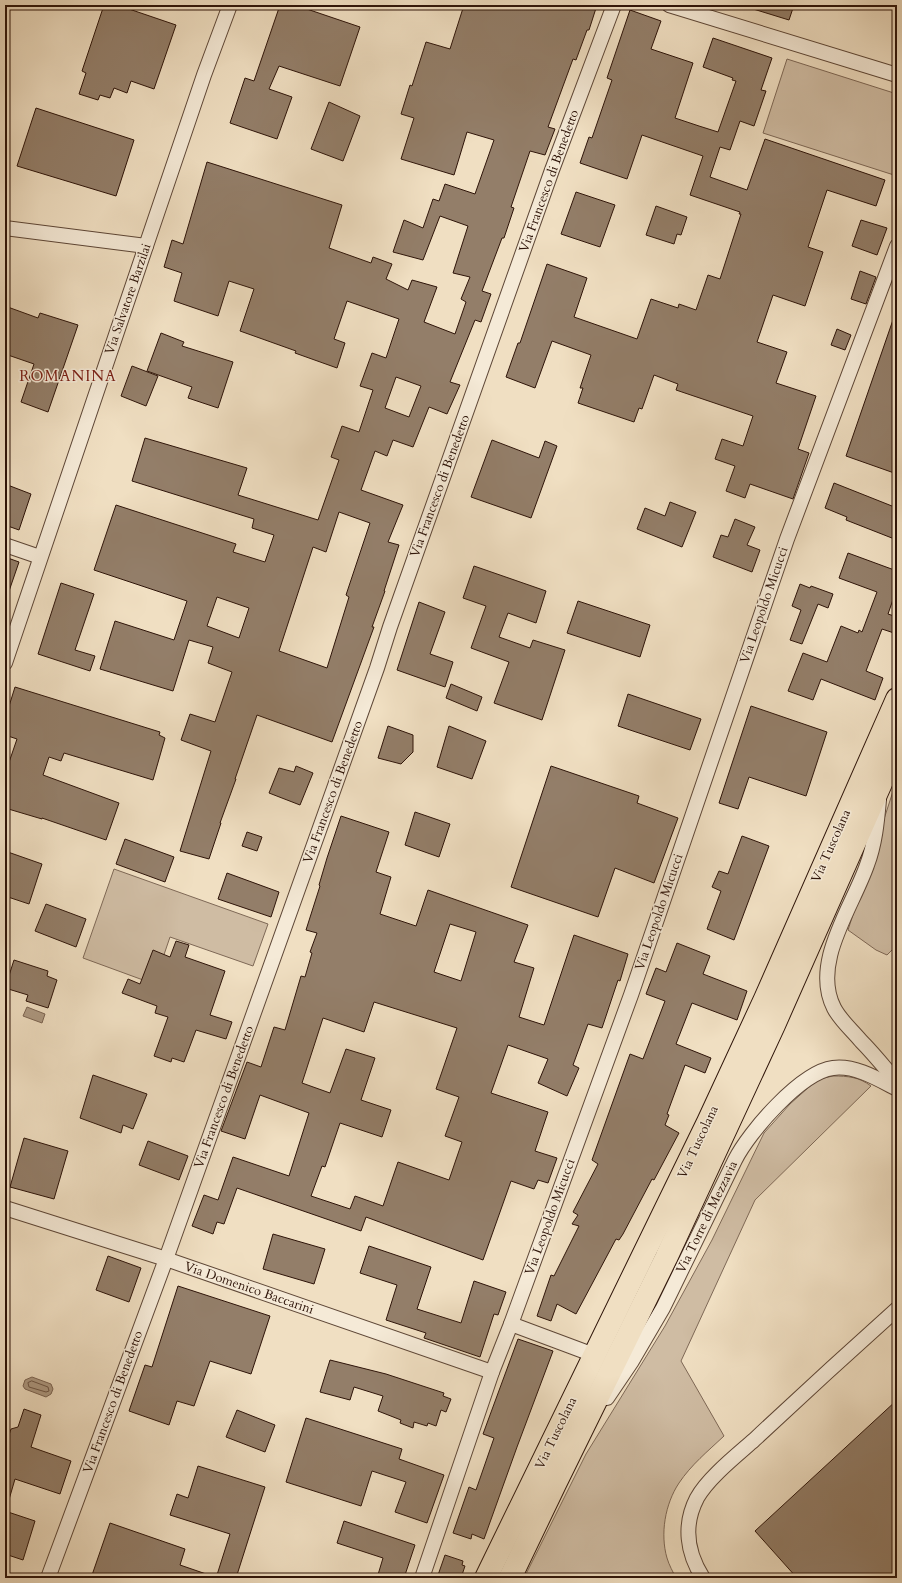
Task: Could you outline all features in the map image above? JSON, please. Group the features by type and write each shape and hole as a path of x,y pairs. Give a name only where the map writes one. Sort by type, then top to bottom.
{"main road":[{"name":"Via Tuscolana","path":"486,1578 715,1107 765,999 897,699"},
{"name":"Via Tuscolana","path":"510,1578 571,1450 666,1258 774,1025 897,747"}],"street":[{"name":"Via Salvatore Barzilai","path":"5,663 9,642 40,557 204,75 230,5"},
{"name":"Via Francesco di Benedetto","path":"48,1578 166,1259 377,668 390,627 520,259 614,5"},
{"path":"669,5 897,76"},
{"path":"9,229 146,246"},
{"name":"Via Leopoldo Micucci","path":"422,1578 492,1372 511,1324 631,995 786,539 897,246"},
{"path":"5,545 40,557"},
{"path":"880,787 873,847 860,885 832,947 828,968 827,986 838,1015 897,1082"},
{"name":"Via Torre di Mezzavia","path":"571,1450 632,1361 655,1323 739,1151 754,1131 779,1104 805,1080 820,1071 840,1068 855,1070 897,1089"},
{"name":"Via Domenico Baccarini","path":"5,1208 166,1259 492,1372"},
{"path":"703,1578 692,1555 688,1533 690,1515 701,1491 756,1438 897,1309"},
{"path":"511,1324 594,1355"}],"shaded area":[{"path":"787,59 897,94 897,176 763,133"},
{"path":"897,779 897,945 887,955 876,950 848,930"},
{"path":"114,869 268,924 253,966 170,937 154,984 83,958"},
{"path":"833,1076 853,1078 871,1086 755,1200 681,1361 724,1436 689,1470 679,1483 670,1500 665,1519 664,1539 667,1558 676,1578 524,1578 586,1454 665,1326 712,1240 764,1133 790,1104 809,1087 819,1079"}],"water":[{"path":"27,1007 45,1014 42,1023 23,1016"},
{"path":"32,1377 51,1384 53,1389 51,1394 46,1397 25,1389 23,1386 25,1380"}],"building":[{"path":"104,5 130,5 129,9 176,25 154,89 131,81 127,93 114,88 110,98 100,95 98,100 79,94 86,73 82,71"},
{"path":"280,5 295,5 360,27 340,86 279,66 269,89 292,97 277,139 230,123 245,78 254,81"},
{"path":"464,5 597,5 589,30 587,30 576,60 573,59 548,127 555,129 545,155 530,151 511,207 514,208 504,238 502,238 482,291 491,294 481,322 475,320 450,382 460,385 447,414 429,407 413,447 393,440 387,456 375,451 361,490 403,505 388,542 399,545 372,627 374,627 332,742 257,715 209,859 180,851 211,751 181,740 190,714 215,722 232,672 208,663 213,647 189,640 173,691 100,669 115,621 174,640 187,601 94,570 116,505 236,544 233,552 265,562 274,535 252,528 254,519 132,481 145,438 247,468 238,495 318,520 339,460 331,457 342,426 359,432 373,390 360,386 372,353 386,358 399,319 347,301 334,339 345,343 337,368 295,353 296,351 240,331 254,289 229,281 218,316 174,301 182,273 164,267 172,240 183,244 207,162 342,205 329,248 371,263 373,257 392,264 386,279 408,290 412,280 437,287 424,322 455,334 466,302 461,299 470,277 453,273 468,226 440,216 423,260 393,252 404,220 423,228 433,199 439,201 445,184 475,194 494,140 467,132 454,175 401,159 414,118 401,114 410,85 412,86 426,42 450,49","holes":["396,377 421,386 409,417 385,408","339,512 370,523 346,595 349,597 327,668 279,651 313,547 326,552","217,597 249,608 239,638 207,626"]},
{"path":"750,5 794,5 789,20 750,8"},
{"path":"630,10 661,21 651,49 693,63 675,118 718,132 736,81 732,80 733,78 703,67 713,38 772,58 761,90 766,91 754,126 740,121 730,150 720,147 710,177 747,190 765,139 885,180 876,206 827,190 808,247 823,252 805,306 773,295 757,342 787,352 776,383 816,396 798,449 809,453 793,499 750,484 745,498 726,491 735,466 715,459 722,439 743,446 753,416 676,390 678,384 654,375 642,409 639,408 634,422 578,403 583,388 580,388 591,355 552,341 535,388 506,377 518,343 520,343 547,264 587,278 574,317 637,339 651,299 678,308 679,304 696,310 708,275 720,279 741,214 739,214 740,212 690,195 703,156 642,135 627,179 580,163 589,137 592,138 612,80 607,78"},
{"path":"329,102 360,116 343,161 311,149"},
{"path":"36,108 134,140 116,196 17,166"},
{"path":"576,192 615,205 600,247 561,234"},
{"path":"656,206 687,217 681,235 677,234 674,244 646,235"},
{"path":"861,220 887,228 877,255 852,246"},
{"path":"860,271 876,277 866,304 851,299"},
{"path":"5,306 38,318 40,313 78,325 48,412 21,402 34,364 5,354"},
{"path":"895,314 897,314 897,474 846,456"},
{"path":"837,329 851,335 845,350 831,345"},
{"path":"161,333 184,342 182,346 233,362 218,408 188,398 192,387 147,371"},
{"path":"132,366 158,376 146,406 121,396"},
{"path":"492,440 539,458 545,441 557,446 531,518 471,497"},
{"path":"834,483 897,508 897,540 846,520 847,517 825,508"},
{"path":"5,484 31,494 19,530 5,525"},
{"path":"670,502 696,512 682,547 637,529 645,508 665,516"},
{"path":"735,519 755,527 747,545 760,550 752,572 713,557 721,535 728,537"},
{"path":"848,553 897,571 897,588 888,614 897,617 897,634 882,629 866,671 883,678 875,700 821,679 813,700 788,691 803,653 827,662 841,626 858,633 859,630 862,632 877,592 839,578"},
{"path":"5,557 19,562 7,597 5,597"},
{"path":"474,566 546,591 536,623 508,613 499,637 530,648 533,640 565,650 542,720 494,703 509,662 471,648 486,606 463,598"},
{"path":"61,583 94,594 75,650 95,656 90,671 38,654"},
{"path":"800,584 810,588 811,586 833,594 828,608 818,604 802,644 790,640 801,610 792,606"},
{"path":"578,601 650,625 640,657 567,633"},
{"path":"419,602 445,612 430,654 453,662 445,687 397,670"},
{"path":"451,684 482,697 477,711 446,698"},
{"path":"15,687 160,732 159,735 165,738 153,780 64,753 61,761 49,757 43,775 119,803 106,840 42,818 5,808 5,774 17,739 5,735 5,719"},
{"path":"628,694 701,719 690,750 618,726"},
{"path":"751,706 827,732 806,796 749,777 738,809 719,803"},
{"path":"388,726 413,735 413,752 401,764 378,758"},
{"path":"449,726 486,741 472,779 437,767"},
{"path":"296,766 313,773 300,805 269,793 279,768 294,772"},
{"path":"551,766 639,796 637,803 678,818 654,883 615,868 598,917 511,887"},
{"path":"415,812 450,824 439,857 405,845"},
{"path":"341,816 389,832 376,872 391,877 380,914 416,926 428,890 528,925 514,962 534,968 519,1017 544,1025 574,935 628,954 620,981 618,980 602,1028 588,1024 573,1065 579,1068 567,1096 538,1083 548,1059 508,1045 491,1093 548,1112 535,1151 557,1158 548,1183 538,1180 534,1189 511,1181 483,1260 366,1217 361,1231 237,1188 224,1224 217,1222 213,1234 192,1226 204,1195 218,1200 233,1157 289,1176 309,1113 260,1095 245,1139 221,1131 247,1062 261,1067 274,1027 285,1030 301,976 305,977 312,953 310,952 317,933 306,930","holes":["450,924 476,932 461,981 434,972","374,1002 457,1028 436,1089 459,1097 445,1136 462,1142 449,1180 398,1162 383,1206 355,1196 350,1209 311,1196 322,1166 325,1167 340,1123 382,1137 391,1110 361,1100 375,1058 346,1049 330,1093 302,1083 323,1018 364,1032"]},
{"path":"247,832 262,837 257,851 242,846"},
{"path":"742,836 769,846 734,940 707,929 721,891 712,887 719,871 728,874"},
{"path":"125,839 174,857 165,882 116,864"},
{"path":"5,851 42,864 29,904 5,896"},
{"path":"227,873 279,892 271,917 218,899"},
{"path":"46,904 86,919 76,947 35,931"},
{"path":"176,941 189,945 185,957 225,971 210,1015 232,1022 226,1039 196,1030 184,1062 172,1058 171,1062 154,1056 168,1017 155,1013 157,1006 122,993 128,979 140,984 153,950 170,957"},
{"path":"677,943 710,956 703,974 747,991 737,1020 692,1003 676,1044 711,1058 705,1073 685,1065 667,1114 669,1115 665,1125 679,1133 654,1180 652,1179 623,1234 619,1240 616,1239 576,1314 557,1304 551,1321 537,1316 551,1275 554,1276 579,1226 572,1224 578,1215 573,1212 598,1164 592,1160 630,1054 643,1059 665,1001 646,994 656,968 666,972"},
{"path":"14,960 48,971 47,976 57,980 48,1008 26,1001 28,995 5,988"},
{"path":"93,1075 147,1094 133,1129 123,1125 121,1133 80,1118"},
{"path":"24,1138 68,1151 54,1199 10,1187"},
{"path":"148,1141 188,1156 179,1180 139,1165"},
{"path":"273,1234 325,1249 314,1284 263,1269"},
{"path":"369,1246 431,1267 417,1309 461,1323 474,1281 506,1292 498,1315 494,1314 480,1357 424,1338 426,1333 386,1320 397,1285 360,1273"},
{"path":"108,1256 141,1268 129,1302 96,1290"},
{"path":"178,1286 270,1316 251,1374 210,1361 194,1406 177,1401 169,1425 129,1411 145,1365 152,1367"},
{"path":"518,1339 553,1351 484,1539 472,1534 471,1539 453,1533 469,1487 476,1490 494,1438 483,1434"},
{"path":"330,1360 386,1374 444,1393 443,1396 451,1399 446,1412 441,1410 436,1426 428,1423 427,1426 414,1422 413,1428 400,1423 401,1420 378,1411 383,1396 354,1387 350,1400 320,1392"},
{"path":"897,1400 897,1578 797,1578 755,1531"},
{"path":"24,1409 41,1415 31,1447 71,1461 60,1494 15,1479 8,1503 5,1502 5,1447 11,1429 18,1427"},
{"path":"237,1410 275,1425 265,1452 226,1437"},
{"path":"306,1418 402,1449 399,1459 444,1475 427,1523 395,1512 406,1482 372,1471 361,1506 286,1482"},
{"path":"198,1466 265,1487 236,1578 216,1578 230,1534 170,1515 177,1494 188,1498"},
{"path":"5,1511 35,1521 23,1560 5,1554"},
{"path":"344,1521 415,1545 404,1578 377,1578 383,1558 337,1543"},
{"path":"110,1523 185,1549 180,1565 212,1576 212,1578 91,1578"},
{"path":"445,1555 463,1561 462,1565 465,1566 461,1578 437,1578"}],"district":[{"name":"ROMANINA","path":"68,376"}]}
